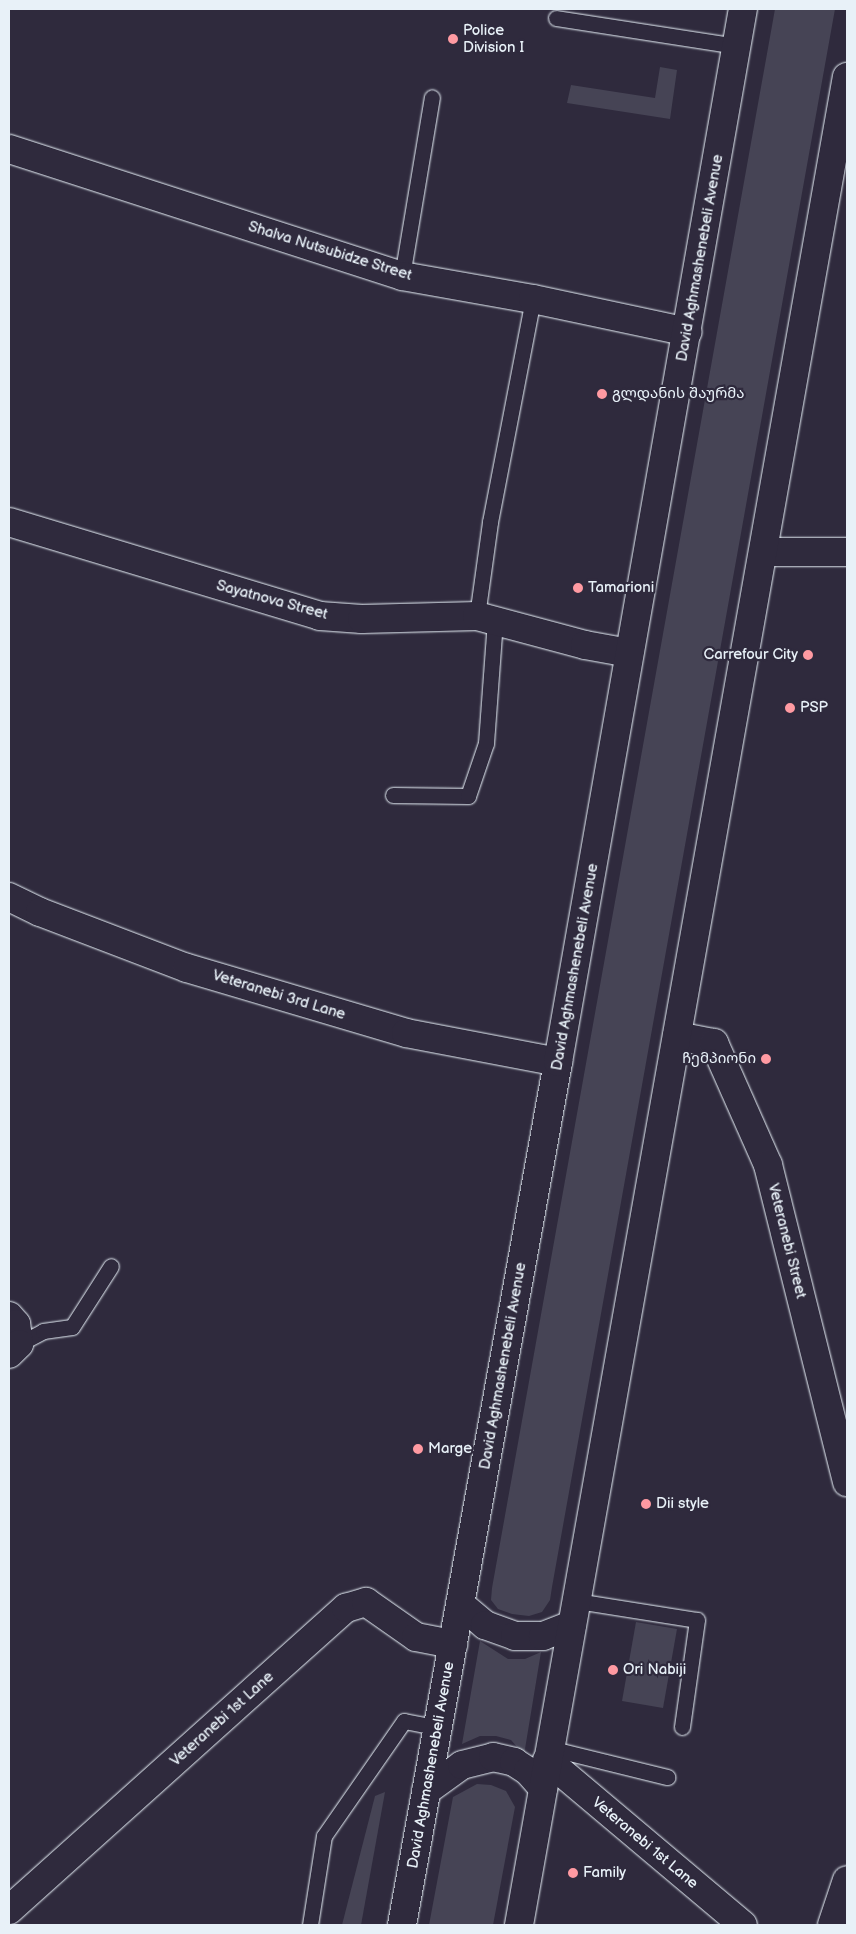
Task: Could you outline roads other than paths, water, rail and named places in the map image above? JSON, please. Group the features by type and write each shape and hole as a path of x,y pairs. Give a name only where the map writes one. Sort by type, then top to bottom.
{"main road":[{"name":"David Aghmashenebeli Avenue","path":"402,1925 688,332 743,9"},
{"path":"518,1925 544,1788 548,1754 764,552 847,77"},
{"name":"Shalva Nutsubidze Street","path":"9,149 402,276 533,299 688,332"},
{"name":"Sayatnova Street","path":"9,522 320,616 362,620 486,618 585,645 629,653"},
{"path":"764,552 847,552"},
{"name":"Veteranebi 3rd Lane","path":"9,897 40,912 196,971 406,1034 558,1062"},
{"name":"Veteranebi Street","path":"677,1036 714,1043 768,1165 847,1482"},
{"path":"9,1316 16,1324 14,1349"},
{"name":"Veteranebi 1st Lane","path":"9,1910 346,1608 366,1602 416,1637 453,1644"},
{"path":"460,1604 485,1625 515,1636 543,1636 574,1613"},
{"name":"Veteranebi 1st Lane","path":"548,1754 743,1925"},
{"path":"426,1791 462,1765 493,1757 514,1762 528,1771 544,1788"},
{"path":"832,1925 847,1880"}],"lane":[{"path":"556,18 736,46"},
{"path":"402,276 432,97"},
{"path":"393,795 468,796 486,744 486,618 490,522 533,299"},
{"path":"14,1349 43,1331 72,1327 111,1266"},
{"path":"574,1613 697,1620 682,1727"},
{"path":"310,1925 324,1836 404,1721 438,1728"},
{"path":"548,1754 667,1777"}],"place":[{"name":"Police Division I","path":"453,39"},
{"name":"გლდანის შაურმა","path":"602,394"},
{"name":"Tamarioni","path":"578,588"},
{"name":"Carrefour City","path":"808,655"},
{"name":"PSP","path":"790,708"},
{"name":"ჩემპიონი","path":"766,1059"},
{"name":"Marge","path":"418,1449"},
{"name":"Dii style","path":"646,1504"},
{"name":"Ori Nabiji","path":"613,1670"},
{"name":"Family","path":"573,1873"}]}
